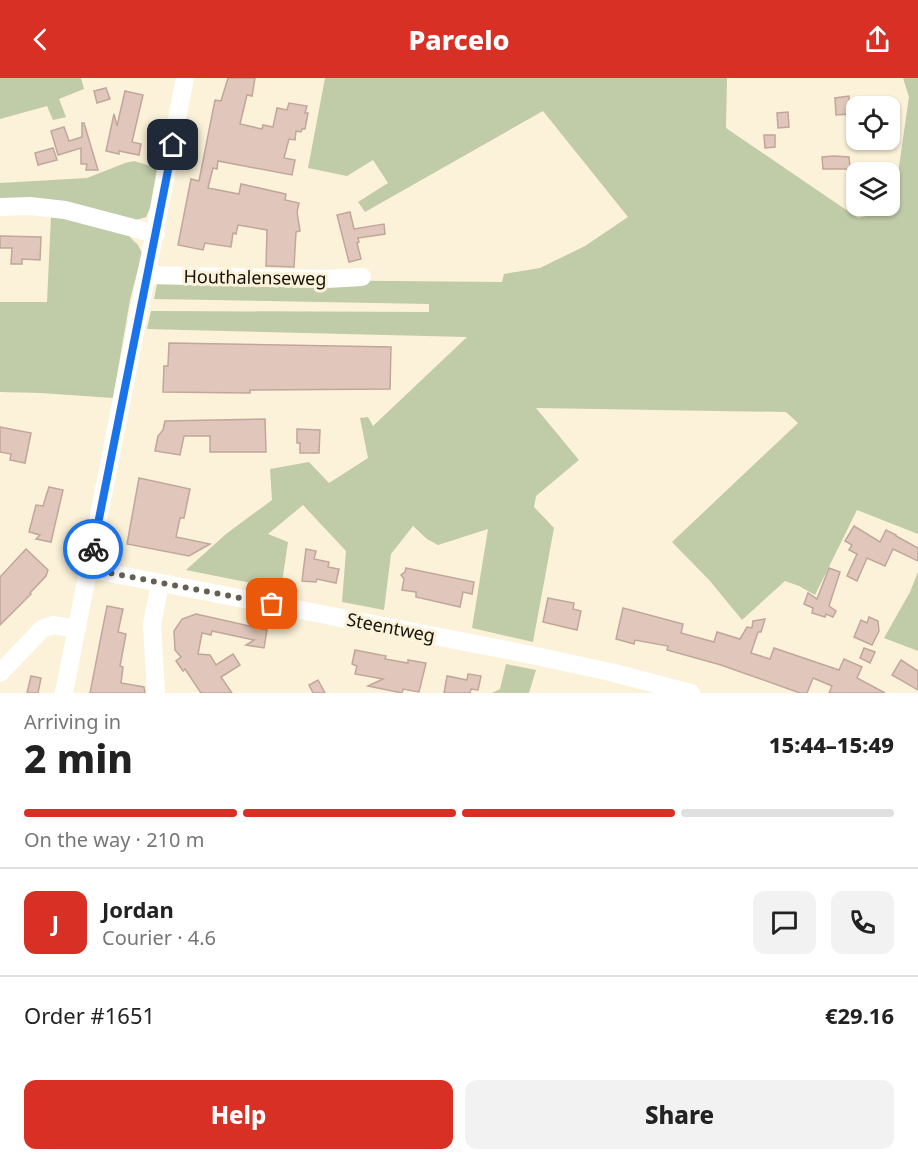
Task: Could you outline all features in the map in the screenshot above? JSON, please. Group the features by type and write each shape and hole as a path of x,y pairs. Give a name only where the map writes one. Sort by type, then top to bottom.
{"street":[{"path":"64,693 186,78"},
{"path":"0,207 30,206 65,210 156,234"},
{"name":"Houthalenseweg","path":"148,275 326,279 362,277"},
{"name":"Steentweg","path":"89,569 527,654 691,693"},
{"path":"156,693 152,624 160,584"},
{"path":"0,673 42,629 53,625 76,629"}],"green space":[{"path":"0,78 81,78 84,89 59,99 66,117 53,120 47,106 0,119"},
{"path":"325,78 727,78 726,128 846,210 846,216 858,218 900,216 900,162 909,97 903,78 918,78 918,534 857,510 815,595 785,581 742,620 710,581 672,542 798,423 786,412 536,408 579,460 536,496 534,507 554,528 533,642 472,628 488,529 438,545 427,539 413,526 391,554 384,610 342,602 346,551 303,505 268,534 288,542 281,589 186,570 226,534 272,500 270,469 309,462 329,483 368,458 360,418 368,417 373,426 467,337 147,329 151,311 429,312 429,304 154,299 158,279 502,282 504,274 540,268 585,246 628,217 543,111 365,212 358,202 388,183 373,160 347,176 308,168"},
{"path":"134,161 157,168 150,208 146,217 136,220 0,200 0,183 87,178"},
{"path":"51,216 107,227 128,235 142,253 130,300 113,398 0,392 0,302 47,302"},
{"path":"918,572 918,651 884,638 910,592"},
{"path":"506,664 536,670 529,693 492,693 500,689"}],"building":[{"path":"228,78 255,78 252,96 247,95 240,124 262,129 263,125 273,127 277,108 287,110 289,103 307,106 305,129 301,132 296,131 295,140 289,139 284,158 295,160 292,175 218,161 217,169 213,168 208,188 239,194 241,184 286,194 285,200 299,203 297,212 300,231 296,232 294,267 266,266 267,230 238,225 236,234 233,233 231,247 205,243 203,250 178,245 191,179 199,181 215,100 221,101"},
{"path":"106,88 110,99 97,103 94,91"},
{"path":"125,91 143,95 132,142 141,144 139,155 106,151 114,114 117,126"},
{"path":"846,96 846,114 836,115 835,98"},
{"path":"788,112 789,127 778,128 777,113"},
{"path":"82,123 84,123 98,170 86,170 87,164 81,164 81,148 58,155 51,131 64,127 69,141 82,137"},
{"path":"764,135 775,135 775,147 765,148"},
{"path":"53,148 57,160 38,165 35,153"},
{"path":"822,157 849,157 849,162 846,162 846,169 823,169"},
{"path":"350,212 354,229 384,224 385,234 358,238 361,259 349,262 337,215"},
{"path":"0,236 41,237 40,260 22,259 22,264 11,264 12,248 0,248"},
{"path":"169,343 391,347 390,389 250,390 250,393 163,392 164,366 168,366"},
{"path":"265,419 266,452 210,452 210,436 184,436 180,455 155,451 158,436 163,430 165,421"},
{"path":"0,427 31,433 25,463 10,460 11,454 0,452"},
{"path":"297,429 320,430 319,453 300,453"},
{"path":"139,478 190,489 184,518 180,518 176,537 210,544 189,556 127,544"},
{"path":"49,487 63,490 51,542 36,539 40,535 29,532 36,505 43,506"},
{"path":"854,526 880,542 886,530 896,535 918,548 918,561 893,549 885,566 867,558 857,581 847,576 857,554 849,550 852,545 845,541"},
{"path":"26,549 48,570 46,576 0,625 0,577"},
{"path":"306,549 316,551 314,559 329,562 328,567 339,569 336,583 317,579 316,582 302,581"},
{"path":"406,568 474,582 472,594 463,592 460,607 416,597 416,592 402,590 404,579 401,575"},
{"path":"829,568 840,572 829,606 836,611 833,617 826,614 825,617 812,613 813,608 804,604 808,593 817,599"},
{"path":"548,598 574,603 573,609 581,611 577,630 543,622"},
{"path":"107,606 123,609 118,632 126,634 120,666 123,667 121,683 144,687 145,693 90,693"},
{"path":"623,608 683,624 681,633 714,642 717,632 740,639 747,627 752,628 753,621 765,619 751,653 770,659 774,648 839,670 844,659 862,667 857,678 885,693 829,693 832,686 813,678 807,693 800,693 721,665 667,650 668,646 635,640 634,644 616,639"},
{"path":"196,614 267,630 264,648 246,645 254,640 212,631 211,635 202,633 198,654 210,655 216,665 233,654 240,665 221,677 232,693 201,693 185,669 183,671 176,661 181,657 175,650 174,631 182,619"},
{"path":"869,617 878,621 879,631 872,645 854,637 861,620 867,623"},
{"path":"864,648 875,652 870,663 860,658"},
{"path":"355,650 386,656 385,659 426,663 419,692 403,689 402,693 368,686 383,679 355,674 357,666 352,664"},
{"path":"901,660 918,671 918,690 892,675"},
{"path":"468,674 481,676 478,690 471,689 470,693 444,693 447,676 467,680"},
{"path":"31,676 41,678 38,693 27,693"},
{"path":"318,680 325,693 313,693 309,685"}],"way so far":[{"path":"93,549 89,569 272,604"}],"route":[{"path":"93,549 173,145"}]}
